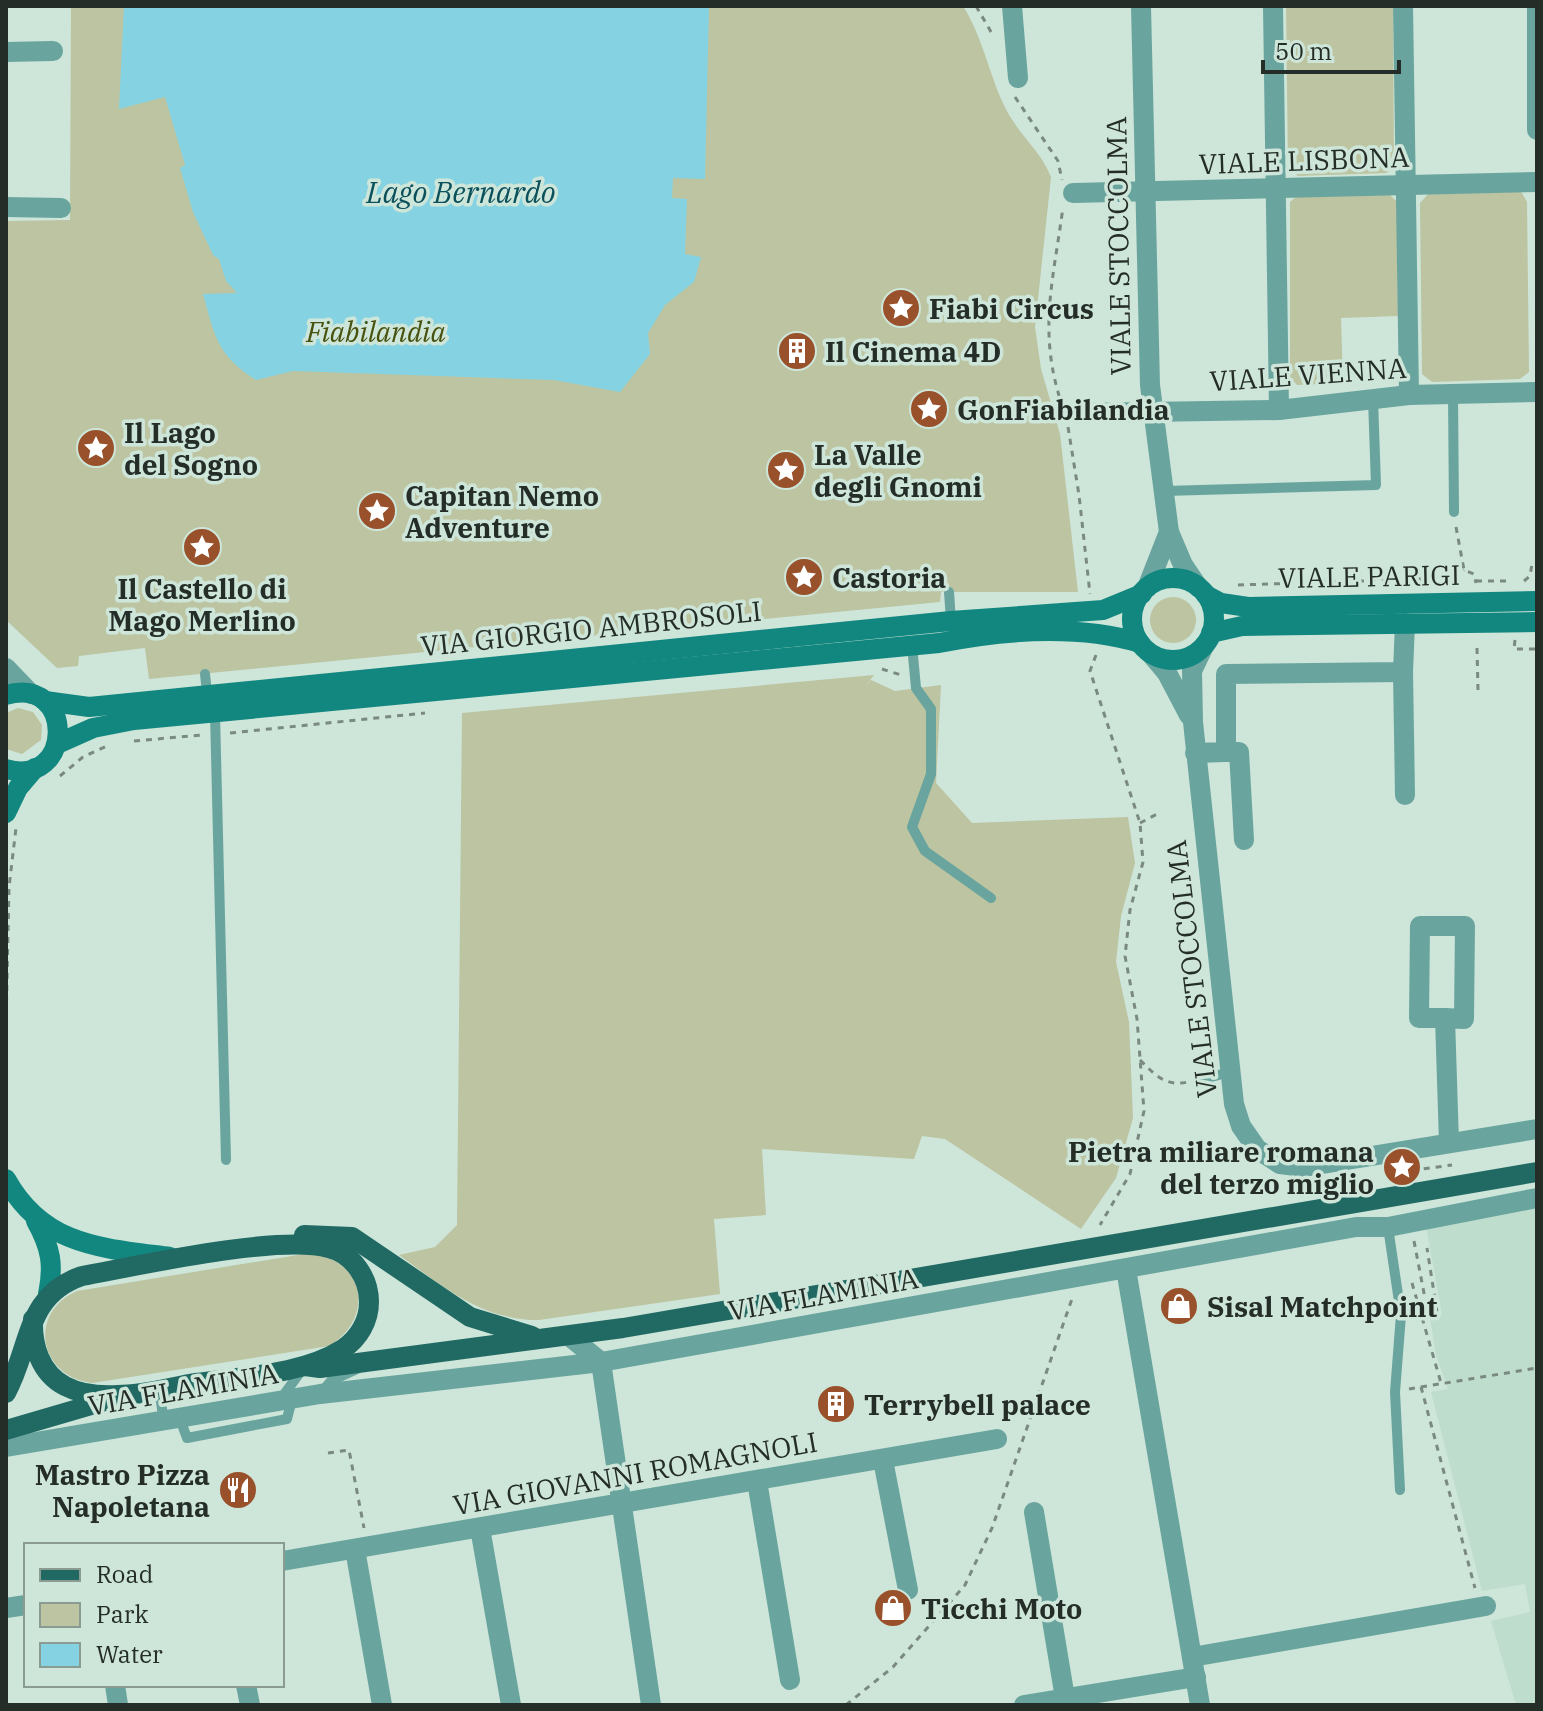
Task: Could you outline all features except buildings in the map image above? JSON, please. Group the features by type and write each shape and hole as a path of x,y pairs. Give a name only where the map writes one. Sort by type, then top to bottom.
{"main road":[{"path":"1178,579 1202,591 1213,614 1207,640 1184,659 1172,660 1145,648 1132,617 1144,591 1157,582 1178,579"},
{"name":"VIA GIORGIO AMBROSOLI","path":"6,695 89,707 206,684 1103,610 1144,591"},
{"name":"VIALE PARIGI","path":"1202,591 1221,603 1248,607 1537,601"},
{"name":"VIALE PARIGI","path":"1207,640 1242,626 1537,622"},
{"name":"VIA GIORGIO AMBROSOLI","path":"57,744 117,722 215,724 912,645 989,633 1102,631 1145,648"},
{"path":"12,815 18,788 35,768 45,762 57,744 57,721 38,698"},
{"path":"6,769 35,768"},
{"name":"VIA FLAMINIA","path":"305,1366 320,1368 374,1362 569,1336 880,1287 1537,1172"},
{"path":"8,1189 56,1233 92,1246 182,1259"},
{"path":"6,1393 22,1358 33,1319 48,1294 54,1268 49,1245 33,1214"},
{"name":"VIA FLAMINIA","path":"262,1248 308,1234 352,1237 470,1317 543,1339"},
{"name":"VIA FLAMINIA","path":"33,1319 38,1357 52,1378 74,1390 119,1395 305,1366 344,1348 361,1330 369,1306 365,1281 351,1260 330,1248 262,1248 182,1259 82,1276 48,1294"},
{"name":"VIA FLAMINIA","path":"6,1430 72,1409 101,1405 119,1395"}],"street":[{"path":"1012,6 1015,82"},
{"name":"VIALE STOCCOLMA","path":"1141,6 1152,410 1169,532 1183,565 1202,591"},
{"path":"1273,6 1279,410"},
{"path":"1403,6 1403,185 1409,395"},
{"path":"1537,6 1537,130"},
{"path":"6,52 53,51"},
{"name":"VIALE LISBONA","path":"1067,190 1145,193 1537,182"},
{"path":"6,207 61,208"},
{"name":"VIALE VIENNA","path":"1082,413 1279,410 1409,395 1537,392"},
{"name":"VIALE STOCCOLMA","path":"1144,591 1169,532"},
{"path":"1405,623 1405,795"},
{"name":"VIALE STOCCOLMA","path":"1207,640 1192,671 1195,753 1229,1072 1241,1126 1257,1149 1280,1164 1304,1167 1537,1129"},
{"name":"VIALE STOCCOLMA","path":"1145,648 1167,673 1193,722"},
{"path":"6,668 38,698"},
{"path":"1226,752 1226,674 1403,672"},
{"path":"1195,753 1239,752 1244,840"},
{"path":"1420,926 1465,926 1464,1019 1445,1018 1419,1018 1420,926"},
{"path":"1445,1018 1449,1143"},
{"path":"1440,1188 1443,1215"},
{"name":"VIA FLAMINIA","path":"6,1447 320,1394 601,1362 1356,1227 1388,1227 1537,1198"},
{"path":"1126,1269 1200,1705"},
{"path":"569,1336 601,1362 651,1705"},
{"name":"VIA GIOVANNI ROMAGNOLI","path":"284,1561 997,1439"},
{"path":"883,1460 908,1590"},
{"path":"757,1481 790,1680"},
{"path":"1034,1512 1065,1698"},
{"path":"480,1528 511,1705"},
{"path":"362,1548 382,1705"},
{"path":"1024,1705 1065,1698 1119,1697 1194,1667 1483,1606"}],"lane":[{"path":"1453,394 1454,512"},
{"path":"1164,491 1376,485 1373,398"},
{"path":"949,592 951,621"},
{"path":"912,645 916,688 931,709 931,774 912,827 925,851 991,898"},
{"path":"215,724 226,1160"},
{"path":"1201,1080 1229,1072"},
{"path":"1388,1227 1401,1315 1395,1392 1400,1490"},
{"path":"320,1394 331,1381 374,1362"},
{"path":"286,1400 305,1366"},
{"path":"159,1389 172,1421"}],"path":[{"path":"976,6 998,48"},
{"path":"1015,82 1024,115 1058,161 1067,190 1046,332 1051,372 1066,417 1077,482 1090,598"},
{"path":"1454,512 1464,570"},
{"path":"1464,570 1474,574 1476,582 1525,581 1530,576 1532,564 1537,564"},
{"path":"1231,585 1452,578 1464,570"},
{"path":"1515,637 1514,649 1537,649"},
{"path":"1100,1225 1130,1174 1144,1111 1125,956 1130,910 1143,862 1140,823 1090,671 1101,642"},
{"path":"1477,648 1478,690"},
{"path":"880,668 893,675 913,674"},
{"path":"126,742 215,724 426,713"},
{"path":"50,784 83,757 111,745"},
{"path":"1140,823 1159,813"},
{"path":"6,1027 12,815"},
{"path":"1140,1060 1159,1079 1176,1085 1201,1080"},
{"path":"1416,1250 1428,1314 1437,1312 1427,1248"},
{"path":"1408,1269 1441,1383"},
{"path":"846,1705 893,1667 965,1585 992,1528 1080,1277"},
{"path":"1395,1392 1537,1368"},
{"path":"1421,1387 1483,1606"},
{"path":"328,1453 349,1450 362,1548"}],"shaded area":[{"path":"1537,1207 1537,1705 1516,1705 1491,1621 1530,1612 1525,1584 1482,1591 1431,1392 1448,1389 1436,1355 1430,1318 1442,1315 1426,1226"}],"green space":[{"name":"Fiabilandia","path":"71,6 963,6 1005,108 1051,177 1035,327 1041,369 1060,434 1078,592 941,592 940,602 149,679 145,648 79,656 78,666 57,668 6,620 6,221 70,220"},
{"path":"1286,6 1393,6 1394,166 1386,173 1298,176 1288,169"},
{"path":"1520,190 1527,202 1529,372 1520,379 1432,382 1422,374 1420,203 1431,191"},
{"path":"1300,193 1388,193 1397,202 1398,316 1341,318 1343,383 1297,385 1290,377 1290,202"},
{"path":"1173,597 1190,603 1196,620 1190,637 1173,643 1156,637 1150,620 1156,603"},
{"path":"874,675 865,687 871,680 895,691 941,685 936,783 972,823 1128,817 1135,863 1121,916 1116,962 1129,1022 1133,1118 1116,1178 1081,1229 945,1139 922,1136 914,1159 762,1149 766,1215 714,1219 720,1294 539,1320 518,1319 464,1300 399,1255 435,1247 457,1225 462,713"},
{"path":"18,708 33,712 42,725 41,740 22,754 6,749 6,713"},
{"path":"304,1254 324,1256 340,1264 351,1275 357,1288 358,1303 354,1319 329,1346 92,1383 74,1378 60,1369 51,1357 46,1343 46,1328 51,1314 61,1301 77,1291"}],"water":[{"name":"Lago Bernardo","path":"124,6 709,6 705,179 673,178 672,198 687,199 685,254 701,257 694,282 665,305 648,333 650,354 620,392 554,380 293,371 256,380 225,353 211,322 203,294 237,293 226,281 219,259 213,255 193,212 180,168 185,165 165,97 119,109"}],"place":[{"name":"Fiabi Circus","path":"901,308"},
{"name":"Il Cinema 4D","path":"797,351"},
{"name":"GonFiabilandia","path":"929,409"},
{"name":"Il Lago del Sogno","path":"96,448"},
{"name":"La Valle degli Gnomi","path":"786,470"},
{"name":"Capitan Nemo Adventure","path":"377,511"},
{"name":"Il Castello di Mago Merlino","path":"202,547"},
{"name":"Castoria","path":"804,577"},
{"name":"Pietra miliare romana del terzo miglio","path":"1402,1167"},
{"name":"Sisal Matchpoint","path":"1179,1306"},
{"name":"Terrybell palace","path":"836,1404"},
{"name":"Mastro Pizza Napoletana","path":"238,1490"},
{"name":"Ticchi Moto","path":"893,1608"}]}
